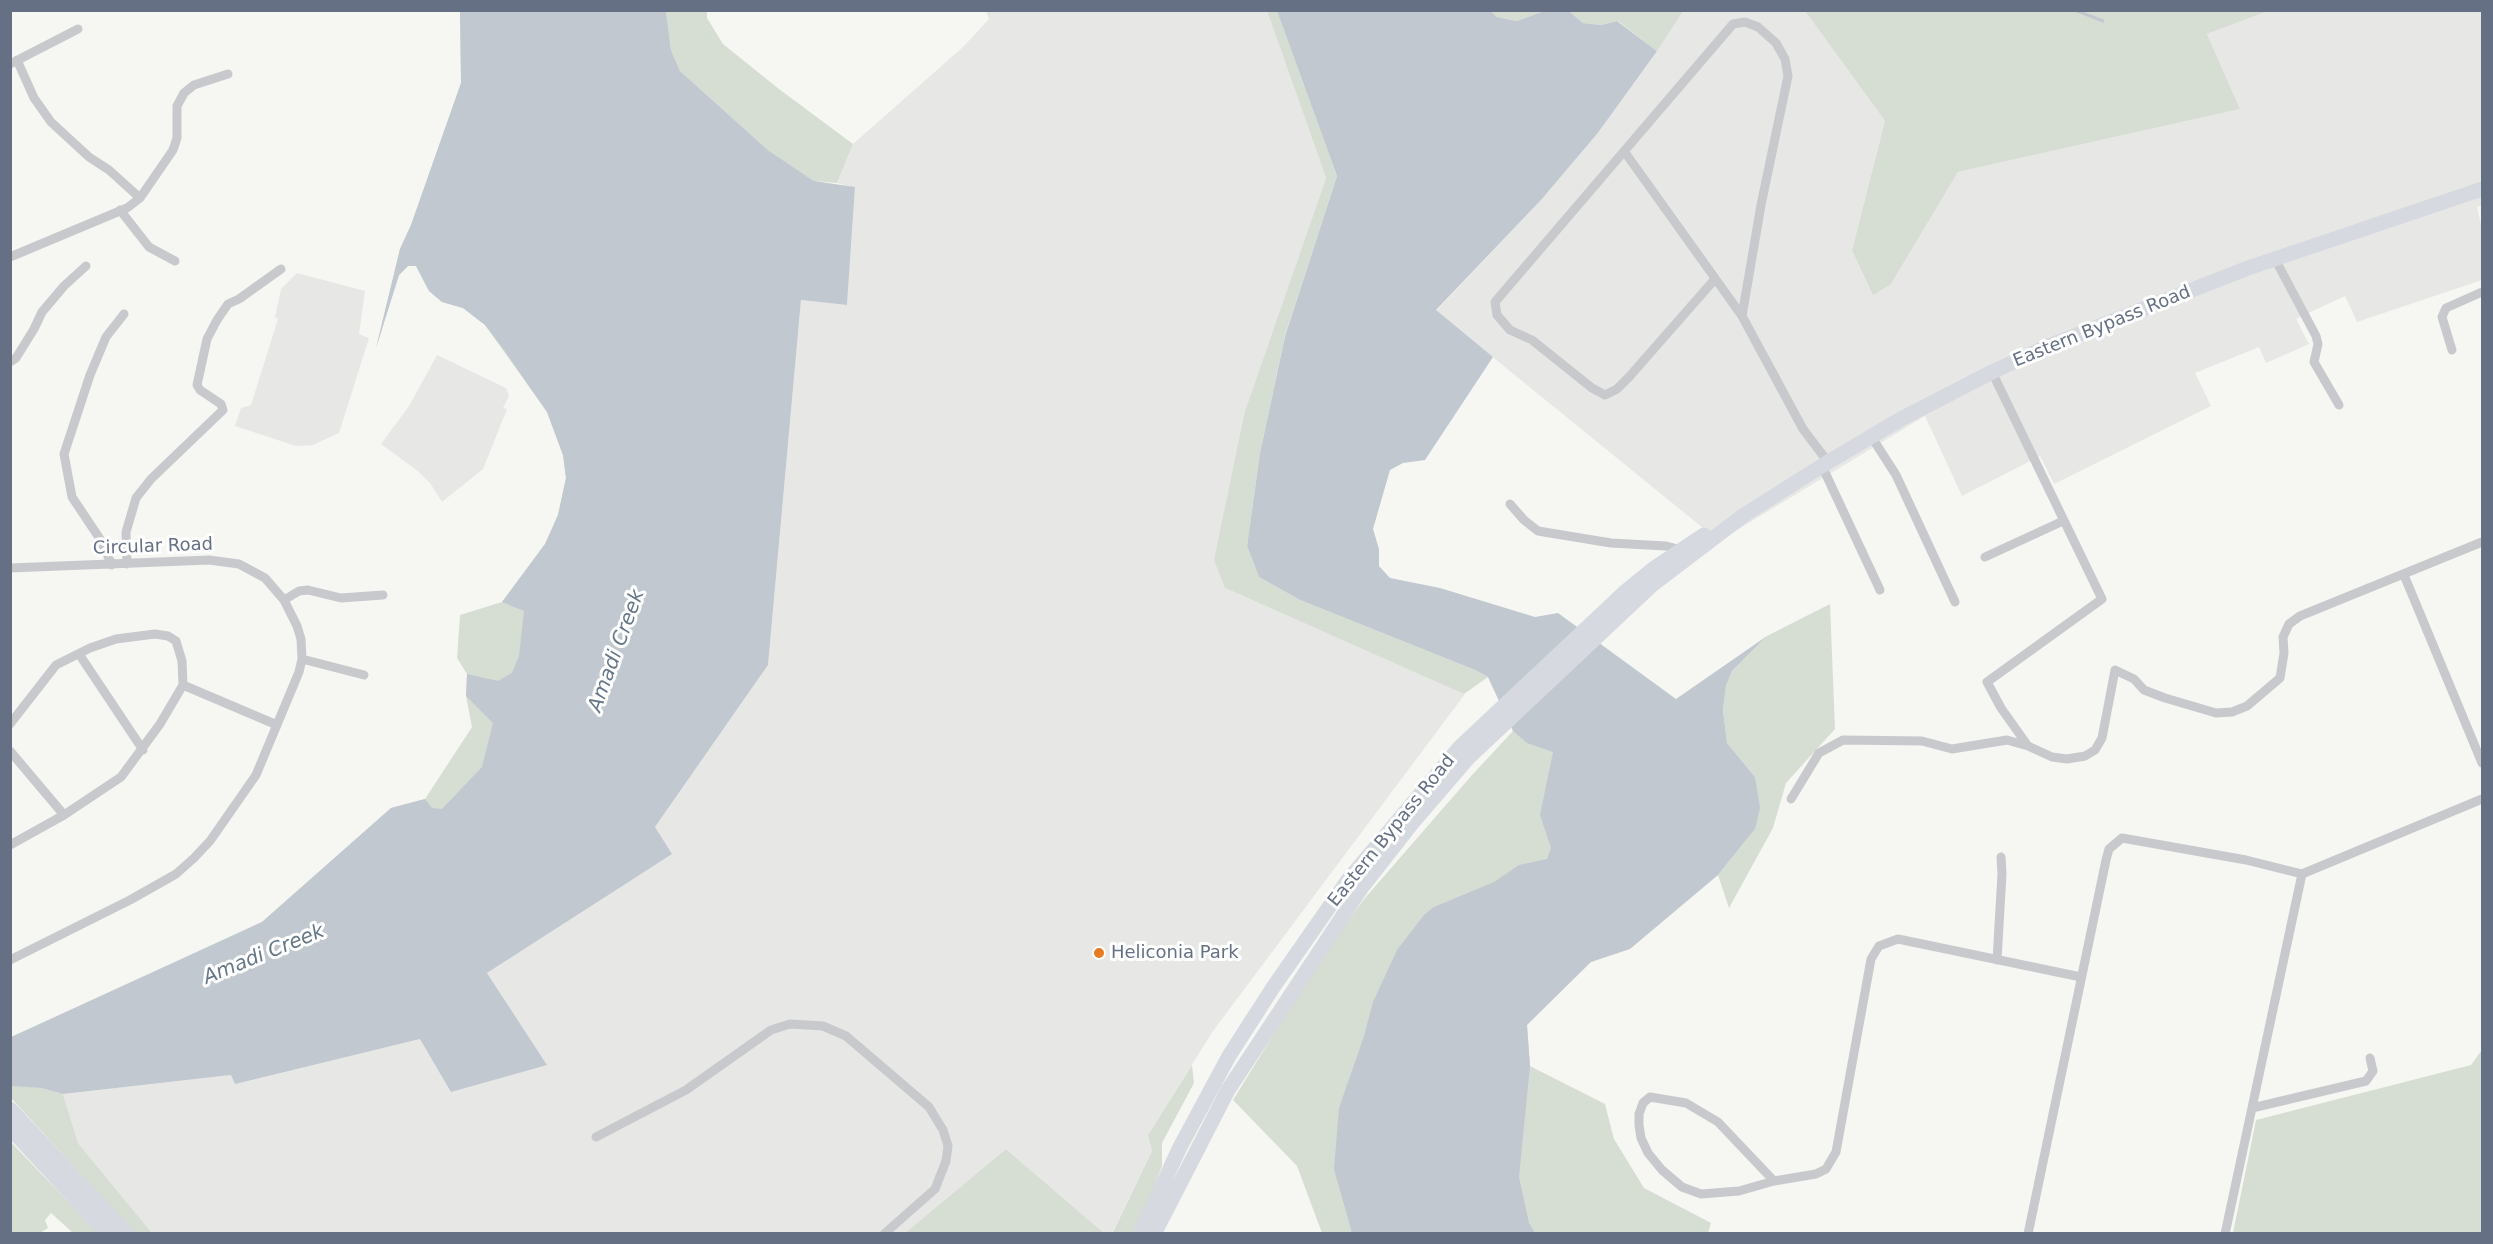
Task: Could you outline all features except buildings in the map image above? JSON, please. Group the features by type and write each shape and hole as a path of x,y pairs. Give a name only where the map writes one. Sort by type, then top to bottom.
{"main road":[{"name":"Eastern Bypass Road","path":"1630,595 1744,515 1825,464 1871,436 1992,372 2046,347 2148,306 2275,259 2482,189"},
{"name":"Eastern Bypass Road","path":"1140,1233 1180,1147 1229,1056 1274,986 1348,880 1464,753 1630,595 1682,550 1703,536 1744,515"},
{"name":"Eastern Bypass Road","path":"1154,1233 1244,1065 1362,887 1464,753"},
{"path":"10,1109 127,1233"},
{"path":"10,1128 108,1233"}],"street":[{"path":"1715,279 1629,377 1617,389 1605,394 1592,388 1532,340 1510,330 1497,315 1495,302 1733,24 1745,22 1758,27 1776,43 1785,59 1788,76 1761,205 1742,316"},
{"path":"78,29 14,62 34,98 51,122 89,157 110,170 140,198"},
{"path":"10,257 120,210 140,198 172,150 177,138 177,106 184,93 194,85 228,74"},
{"path":"1624,151 1742,316 1803,429 1825,464 1880,590"},
{"path":"120,210 148,247 175,261"},
{"path":"2275,259 2316,336 2318,344 2314,362 2339,405"},
{"path":"10,362 16,358 42,312 64,286 86,266"},
{"path":"127,564 126,532 136,498 151,479 223,410 221,404 200,390 197,385 207,339 228,304 239,299 281,269"},
{"path":"2452,350 2442,317 2446,308 2482,292"},
{"path":"112,565 100,539 72,497 64,454 90,375 106,337 124,314"},
{"path":"1992,372 2102,599 1987,682 2001,708 2028,746"},
{"path":"1871,436 1896,475 1955,602"},
{"path":"1510,504 1538,531 1611,543 1666,546 1682,550"},
{"path":"1985,557 2063,520"},
{"path":"1791,799 1819,753 1843,740 1922,741 1952,749 2007,740 2028,746 2052,757 2067,759 2085,756 2095,750 2102,738 2115,670 2134,679 2144,690 2165,699 2216,713 2232,712 2247,706 2280,678 2284,653 2283,637 2289,624 2300,616 2482,542"},
{"name":"Circular Road","path":"10,568 209,560 239,564 265,578 284,600 301,639 302,659 299,672 256,774 210,841 194,858 167,880 10,960"},
{"path":"2404,575 2482,763"},
{"path":"284,600 299,591 308,590 341,598 383,595"},
{"path":"10,724 50,670 79,654 116,639 155,634 175,639 183,668 183,685 143,750 121,777 64,815 10,845"},
{"path":"79,654 143,750"},
{"path":"302,659 364,675"},
{"path":"183,685 277,724"},
{"path":"10,751 64,815"},
{"path":"2028,1233 2109,849 2122,838 2246,860 2302,874 2482,799"},
{"path":"1997,960 2001,857"},
{"path":"2226,1233 2302,874"},
{"path":"1774,1181 1738,1141 1710,1117 1686,1103 1674,1100 1650,1097 1642,1103 1639,1125 1641,1138 1648,1153 1662,1170 1682,1187 1701,1194 1718,1195 1774,1181 1816,1174 1826,1169 1836,1152 1871,959 1878,946 1898,939 2081,977"},
{"path":"596,1137 686,1090 771,1030 790,1024 823,1026 846,1036 929,1107 943,1130 948,1146 946,1161 935,1189 884,1233"},
{"path":"2252,1108 2366,1082 2373,1071 2370,1058"}],"shaded area":[{"path":"460,11 574,447 528,723 422,850 173,963 262,922 391,808 425,799 472,727 466,696 467,674 457,658 460,615 502,602 545,544 558,515 566,478 563,455 547,412 485,325 463,308 442,302 429,291 416,266 408,266 399,275 376,348 400,249 411,225 461,83"},
{"path":"666,11 707,11 707,18 723,44 853,144 837,183 814,181 768,150 680,71 671,50"},
{"path":"986,11 1267,11 1326,178 1245,411 1225,588 1465,694 1213,1031 1148,1135 1152,1151 1112,1233 1104,1233 1006,1149 905,1233 152,1233 78,1143 63,1094 231,1075 235,1083 420,1039 547,1065 487,973 671,854 655,827 768,665 801,300 847,305 855,188 837,183 853,144 963,47 989,19"},
{"path":"1267,11 1277,11 1337,176 1285,335 1260,453 1247,546 1259,577 1300,600 1488,677 1464,694 1225,588 1214,560 1245,411 1326,178"},
{"path":"1489,11 1544,11 1517,21 1497,17"},
{"path":"1569,11 1683,11 1657,51 1618,21 1601,25 1583,23"},
{"path":"1683,11 1805,11 1885,121 1852,250 1891,284 1958,172 2240,109 2207,34 2268,11 2482,11 2482,205 2477,207 2482,229 2482,280 2357,322 2345,296 2296,319 2309,344 2266,363 2259,347 2195,373 2211,406 2054,484 2040,456 1962,496 1925,416 1719,541 1436,311 1541,200 1597,134"},
{"path":"1805,11 2268,11 2207,34 2240,109 1958,172 1891,284 1873,295 1852,250 1885,121"},
{"path":"297,273 365,291 359,334 369,338 339,433 313,445 296,446 235,426 241,408 251,405 278,319 275,317 281,289"},
{"path":"437,355 506,388 509,396 503,408 507,409 483,469 442,502 430,483 419,472 381,444 409,406"},
{"path":"1830,604 1835,729 1786,783 1773,828 1729,908 1718,875 1755,829 1755,777 1727,743 1723,710 1726,686 1732,671 1767,636"},
{"path":"1488,677 1547,713 1582,816 1376,1233 1322,1233 1297,1166 1233,1100 1319,961 1365,898 1513,731"},
{"path":"1527,1025 1530,1066 1605,1104 1614,1139 1644,1188 1711,1223 1708,1233 1522,1233 1482,1075"},
{"path":"2482,1050 2482,1233 2233,1233 2256,1120 2471,1065"},
{"path":"1192,1065 1194,1083 1162,1143 1162,1166 1136,1233 1112,1234 1152,1151 1148,1135"},
{"path":"12,1085 41,1088 63,1094 78,1143 152,1233 135,1233 11,1098"},
{"path":"10,1141 98,1233 73,1233 51,1213 45,1220 48,1228 40,1233 11,1233"},
{"path":"1006,1149 1104,1233 905,1233"}],"water":[{"path":"1489,10 1497,17 1517,21 1544,11 1569,11 1583,23 1601,25 1617,21 1657,51 1597,134 1541,200 1436,310 1493,357 1425,460 1403,463 1390,470 1373,529 1379,549 1379,566 1390,578 1440,588 1535,617 1558,613 1676,699 1767,636 1732,671 1726,686 1723,710 1727,743 1755,777 1760,808 1755,829 1718,875 1630,949 1591,962 1527,1025 1530,1066 1519,1177 1529,1223 1535,1233 1352,1233 1334,1169 1339,1108 1364,1036 1373,1002 1397,950 1424,915 1434,907 1494,882 1519,865 1547,859 1551,848 1540,815 1553,752 1527,743 1513,731 1488,677 1300,600 1259,577 1247,546 1260,453 1285,336 1337,176 1277,11"},
{"name":"Amadi Creek","path":"460,11 666,11 671,50 680,71 768,150 814,181 855,187 847,305 801,300 768,665 655,827 672,854 487,973 547,1065 451,1092 420,1039 235,1084 231,1075 63,1094 41,1088 11,1086 11,1037 262,922 391,808 425,799 432,808 442,809 482,767 493,723 466,696 467,674 498,681 512,673 519,656 524,611 502,602 545,544 558,515 566,478 563,455 547,412 485,325 463,308 442,302 429,291 416,266 408,266 399,275 376,348 400,249 411,225 461,83"}],"waterway":[{"path":"2075,10 2103,21"}],"place":[{"name":"Heliconia Park","path":"1099,953"}]}
